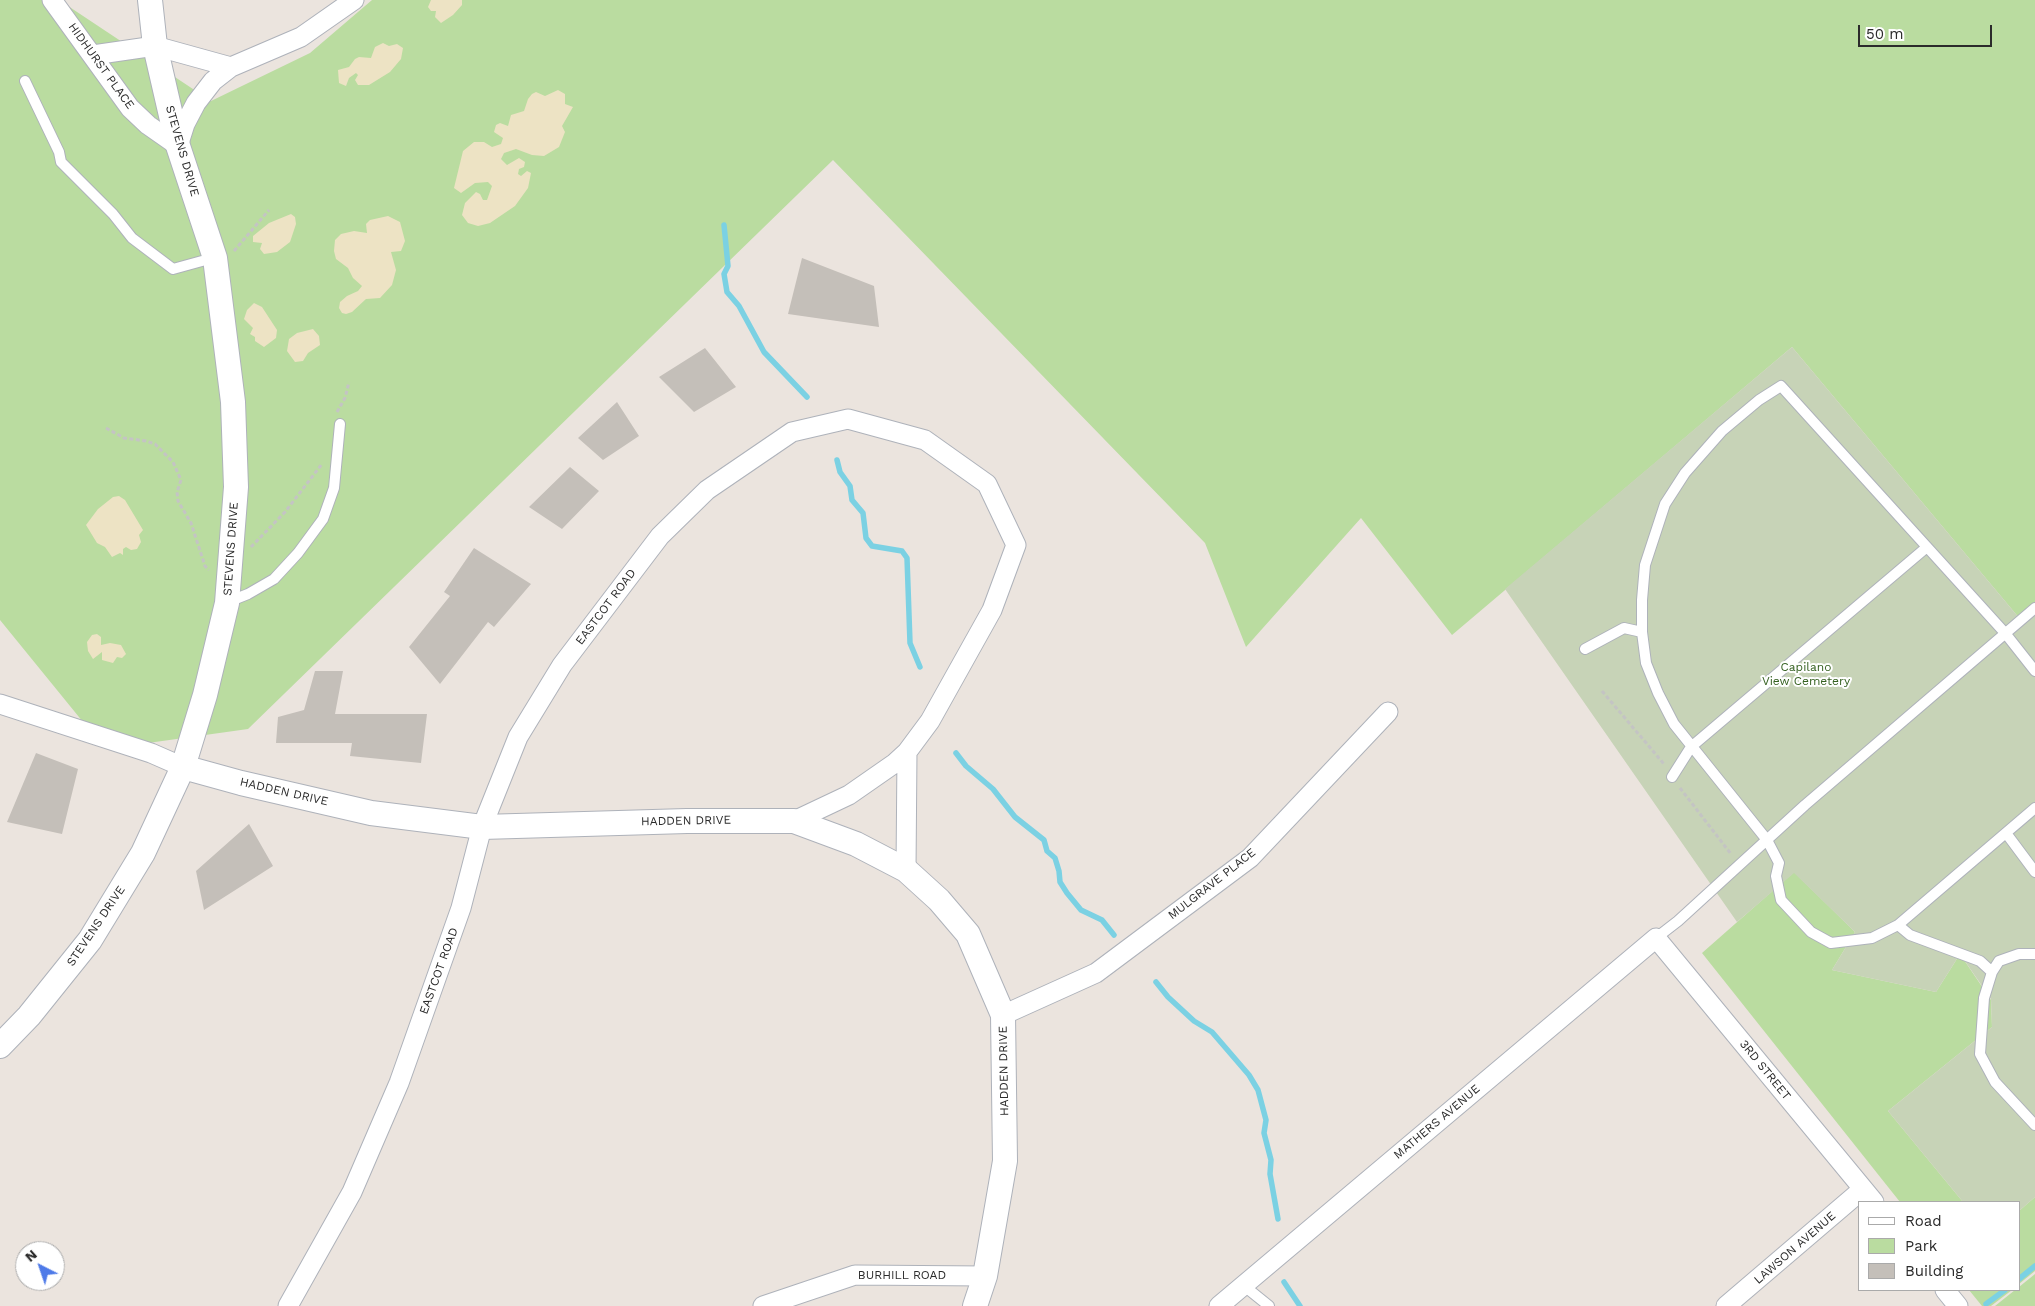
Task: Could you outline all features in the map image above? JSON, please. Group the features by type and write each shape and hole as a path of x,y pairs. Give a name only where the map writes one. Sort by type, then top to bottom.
{"street":[{"name":"HIDHURST PLACE","path":"52,0 130,108 148,125 178,146"},
{"name":"STEVENS DRIVE","path":"0,1046 29,1016 90,940 143,853 183,767 205,695 227,603 236,487 233,402 215,258 178,146 155,46 150,0"},
{"path":"178,146 196,103 213,81 231,67 301,37 354,0"},
{"path":"93,55 155,46 231,67"},
{"name":"EASTCOT ROAD","path":"288,1306 352,1192 399,1083 461,908 482,827 523,729 562,665 660,536 707,490 792,432 848,419 925,440 987,484 1016,545 992,610 930,721 907,752 849,795 794,821"},
{"name":"HADDEN DRIVE","path":"0,704 150,753 183,767 241,783 371,813 482,827 687,821 794,821 856,844 906,870 939,900 968,934 1004,1015 1005,1161 985,1276 976,1306"},
{"name":"MULGRAVE PLACE","path":"1004,1015 1096,973 1250,858 1388,712"},
{"path":"906,870 907,752"},
{"name":"3RD STREET","path":"1656,938 1868,1196"},
{"name":"MATHERS AVENUE","path":"1218,1306 1656,938"},
{"name":"LAWSON AVENUE","path":"1726,1306 1858,1204"},
{"name":"BURHILL ROAD","path":"763,1306 855,1274 985,1276"},
{"path":"1946,1291 1958,1306"}],"lane":[{"path":"25,81 59,152 61,162 113,214 132,238 173,268 202,261"},
{"path":"2035,671 2005,633 1780,386 1759,400 1722,431 1685,473 1666,504 1646,565 1642,600 1642,632 1646,663 1658,693 1674,724 1767,840 1779,862 1776,876 1781,900 1811,932 1831,943 1872,938 1898,925 2035,808"},
{"path":"227,603 248,594 274,579 298,553 323,519 334,488 337,421"},
{"path":"1672,777 1692,748 1927,547"},
{"path":"1656,938 1678,921 1767,840 2035,608"},
{"path":"1586,649 1624,628 1642,632"},
{"path":"2006,833 2035,872"},
{"path":"1898,925 1917,938 1980,961 1992,972"},
{"path":"2035,954 2019,954 1999,961 1992,972 1984,998 1980,1054 1995,1082 2035,1125"},
{"path":"1243,1286 1269,1306"}],"path":[{"path":"232,253 269,210"},
{"path":"337,421 349,382"},
{"path":"106,428 124,438 156,444 173,462 181,480 177,492 178,501 190,523 205,566 211,572"},
{"path":"250,553 251,547 285,512 324,461"},
{"path":"1602,691 1660,760 1739,865"}],"green space":[{"path":"0,0 59,0 211,101 310,53 372,0 2035,0 2035,606 2020,619 1792,347 1452,635 1361,518 1246,647 1205,543 833,160 248,729 105,749 0,620"},
{"name":"Capilano View Cemetery","path":"1792,347 2020,619 2035,606 2035,1197 2020,1210 2020,1201 1962,1201 1888,1111 1992,1027 1991,999 1960,954 1936,992 1832,970 1855,932 1794,873 1737,922 1505,589"},
{"path":"1794,872 1855,932 1832,970 1936,992 1960,954 1991,1000 1992,1027 1888,1111 1962,1201 1899,1201 1702,953"},
{"path":"2035,1197 2035,1271 2020,1283 2020,1210"},
{"path":"2035,1274 2035,1306 1995,1306 2014,1291 2020,1291 2020,1286"},
{"path":"1970,1291 2011,1291 1991,1306 1982,1306"}],"sand":[{"path":"431,0 462,0 462,5 453,15 441,23 435,17 436,11 431,11 428,7"},
{"path":"383,43 389,46 397,44 403,48 401,59 390,72 369,85 358,85 355,80 358,75 356,73 349,78 346,86 339,83 338,70 349,67 359,57 371,58 375,47"},
{"path":"558,90 565,94 565,104 573,107 562,126 565,132 559,147 544,156 532,155 516,149 504,153 501,159 507,165 519,158 525,162 524,167 519,169 518,174 521,176 527,171 531,173 528,188 515,206 490,223 478,226 468,223 462,215 465,203 476,192 480,194 483,200 487,200 492,186 488,182 475,183 461,193 454,188 463,151 474,142 484,142 492,147 501,144 503,138 494,132 496,125 500,123 508,126 511,115 524,111 532,94 536,92 545,96"},
{"path":"291,214 295,217 296,224 290,242 277,252 264,254 260,249 262,243 253,242 253,236 269,223"},
{"path":"388,216 400,222 405,241 401,251 391,252 396,270 392,285 380,298 366,299 352,312 342,313 339,308 340,302 358,291 362,286 353,278 348,268 336,259 334,251 335,240 341,234 354,231 367,233 366,224 370,220"},
{"path":"254,303 262,307 277,330 276,338 264,347 255,341 255,337 250,334 253,328 244,319 247,310"},
{"path":"313,329 319,336 320,345 308,353 303,361 295,362 287,351 289,339 297,333"},
{"path":"119,496 125,500 143,530 139,535 141,542 137,549 131,550 126,547 123,549 123,555 120,553 112,557 105,547 97,543 86,525 98,509 113,497"},
{"path":"97,634 101,637 101,645 110,643 121,645 126,654 122,658 117,657 113,663 102,660 102,652 93,659 88,651 87,642 92,635"}],"building":[{"path":"802,258 874,286 879,327 788,314"},
{"path":"705,348 736,387 694,412 659,377"},
{"path":"617,402 639,436 603,460 578,438"},
{"path":"570,467 599,491 562,529 529,507"},
{"path":"474,548 531,584 494,627 488,622 440,684 409,647 450,596 444,592"},
{"path":"315,671 343,671 335,714 427,714 421,763 350,756 352,743 276,743 278,717 304,710"},
{"path":"36,753 78,769 62,834 7,822"},
{"path":"249,824 273,866 204,910 196,871"}],"waterway":[{"path":"724,225 728,266 724,274 727,292 739,306 764,352 807,397"},
{"path":"837,460 840,472 850,486 852,500 863,513 866,538 872,546 902,551 907,558 910,643 920,667"},
{"path":"956,753 966,766 993,789 1015,817 1044,840 1047,851 1055,858 1060,882 1067,893 1081,910 1102,920 1114,935"},
{"path":"1156,982 1168,997 1194,1021 1212,1032 1249,1075 1258,1090 1266,1120 1264,1133 1271,1160 1270,1174 1278,1219"},
{"path":"2020,1278 2035,1266"},
{"path":"1284,1282 1300,1306"},
{"path":"1986,1304 2004,1291"}]}
